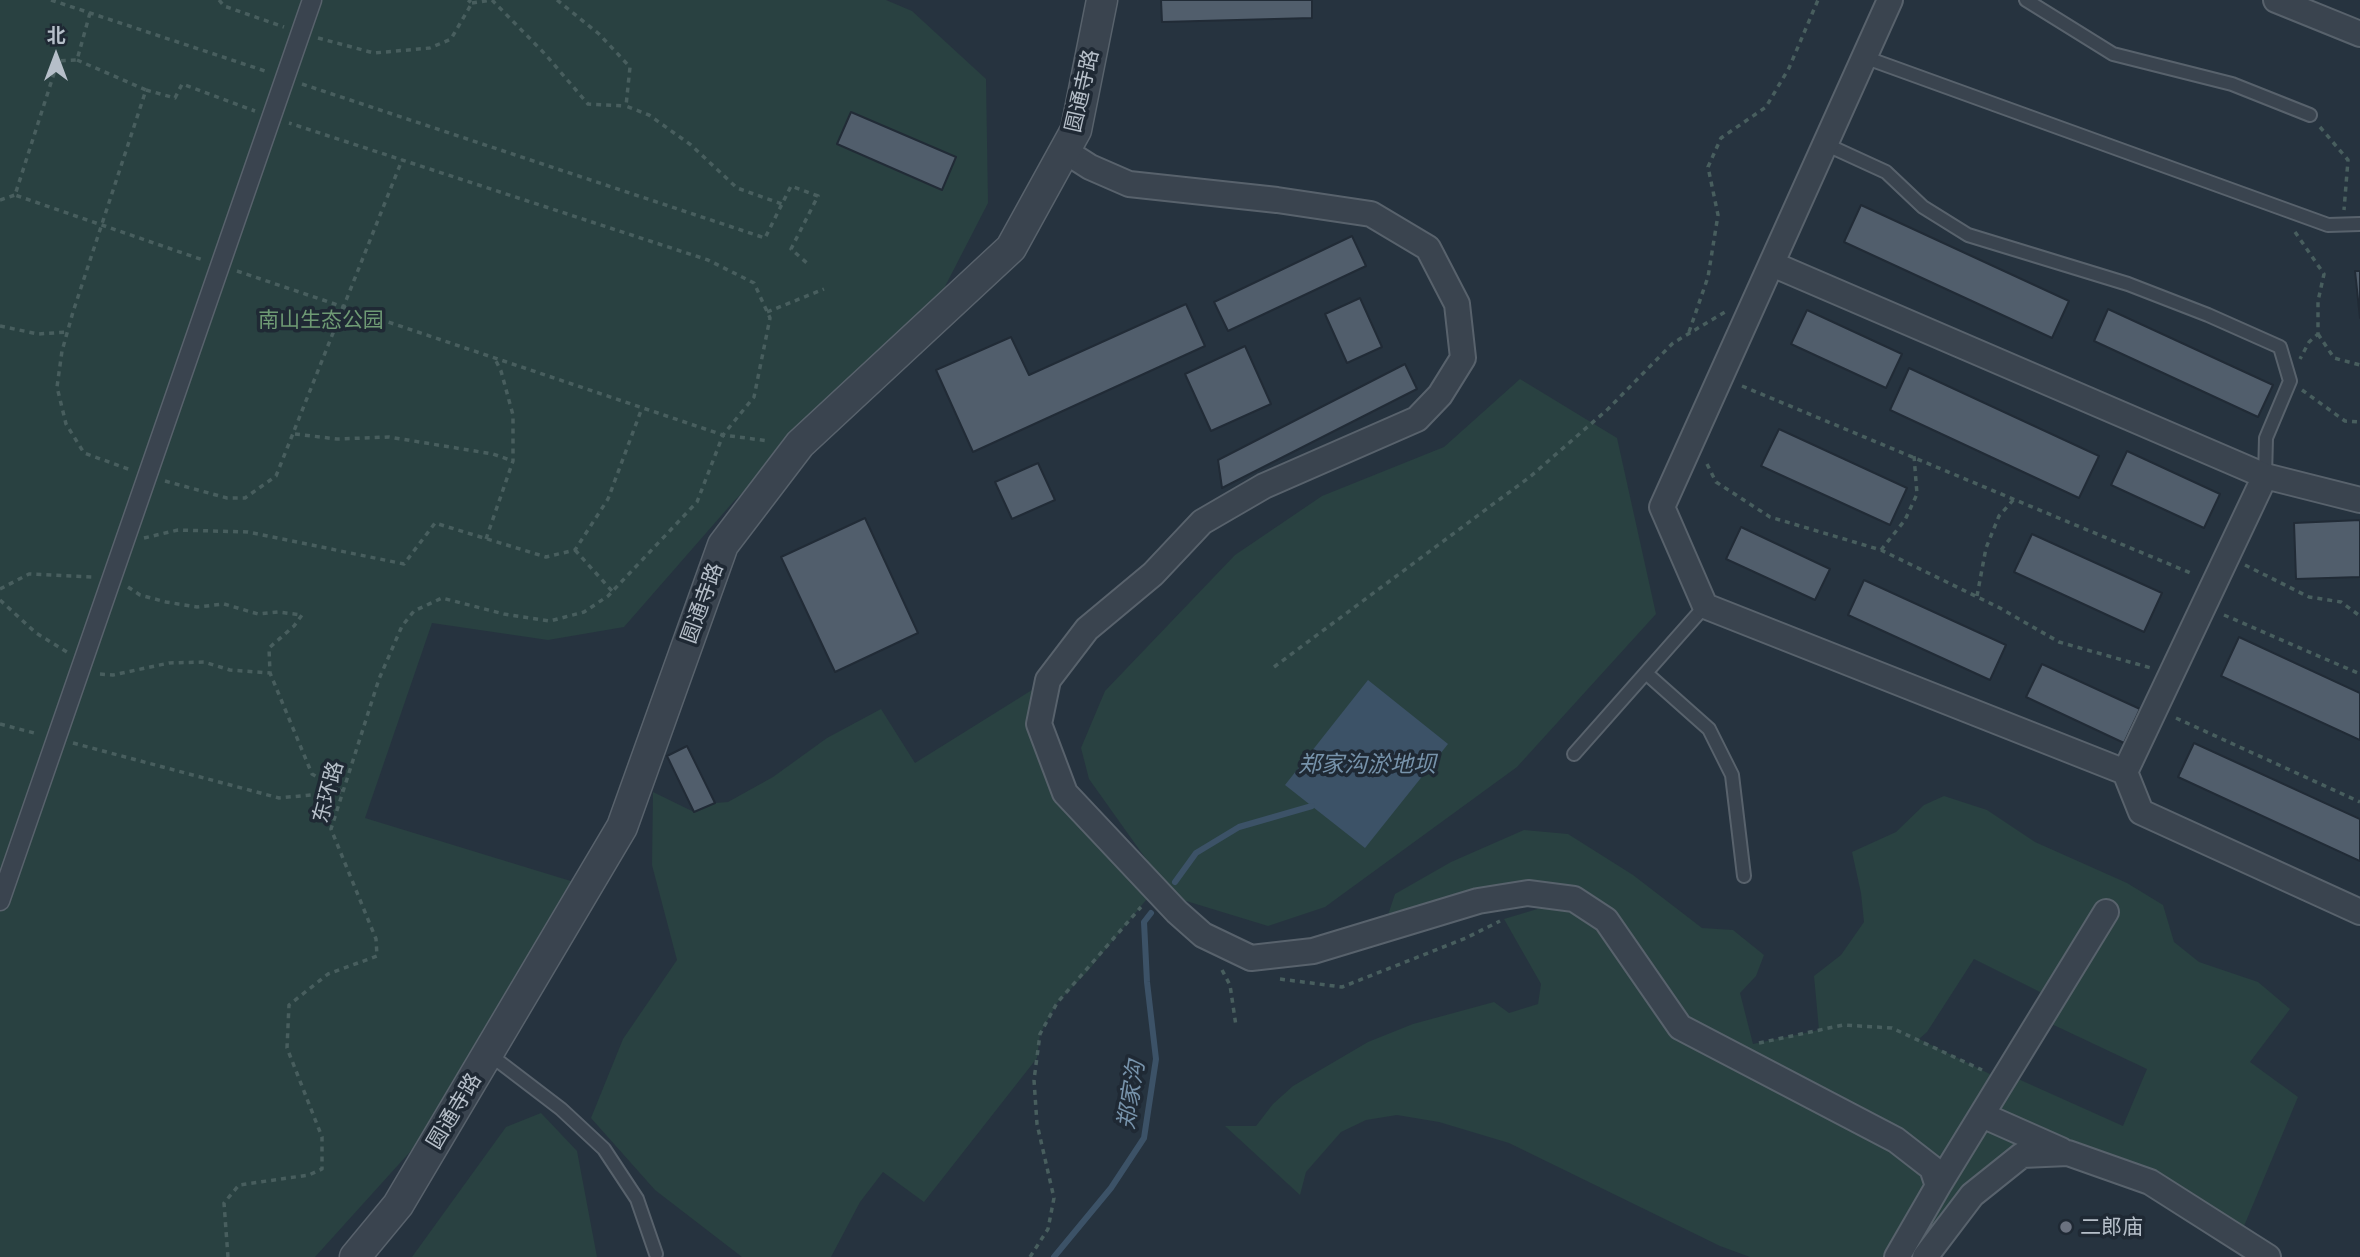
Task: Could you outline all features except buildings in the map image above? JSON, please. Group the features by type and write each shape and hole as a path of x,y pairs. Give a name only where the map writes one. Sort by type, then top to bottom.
{"street":[{"path":"0,901 312,0"},
{"name":"圆通寺路","path":"355,1257 398,1205 622,827 723,545 800,444 1010,248 1076,130 1102,0"},
{"path":"1890,0 1662,508 1705,606 2125,772 2141,812 2360,912"},
{"path":"2276,0 2360,34"},
{"path":"1065,151 1090,167 1129,184 1277,200 1371,214 1428,248 1457,304 1463,358 1440,394 1417,419 1264,486 1202,522 1153,574 1087,629 1048,680 1040,724 1065,793 1155,889 1203,934 1251,958 1313,951 1478,901 1528,894 1574,900 1606,920 1680,1027 1896,1140 1932,1168 1938,1186"},
{"path":"1772,264 2265,476 2360,500"},
{"path":"2125,772 2265,476"},
{"path":"1897,1257 2106,912"},
{"path":"1982,1115 2068,1153 2150,1182 2268,1257"},
{"path":"1926,1257 1972,1195 2022,1155 2068,1153"}],"lane":[{"path":"2026,0 2113,54 2232,84 2309,115"},
{"path":"1864,57 2328,225 2360,224"},
{"path":"1825,144 1886,172 1923,207 1968,235 2128,284 2280,347 2290,381 2266,438 2265,476"},
{"path":"1574,754 1705,606"},
{"path":"1646,673 1709,729 1732,775 1744,876"},
{"path":"489,1053 561,1109 604,1149 637,1199 656,1254"}],"path":[{"path":"51,0 765,239 791,186 818,196 791,249 808,264"},
{"path":"219,0 224,6 301,33 374,53 430,48 451,38 470,1 492,0 588,104 625,107 649,115 691,145 737,188 782,204"},
{"path":"558,0 600,34 630,66 625,107"},
{"path":"1689,334 1708,277 1718,215 1709,167 1721,138 1766,107 1789,68 1818,0"},
{"path":"76,60 90,13"},
{"path":"15,195 58,61 76,60 146,90 176,98 182,84 272,117 708,260 754,283 767,312 824,289"},
{"path":"146,90 67,332 57,387 66,424 84,453 148,477 227,498 246,498 276,476 402,160"},
{"path":"2309,115 2348,160 2343,225"},
{"path":"0,200 15,195 723,435 800,444"},
{"path":"2278,208 2284,220 2306,244 2324,274 2318,302 2318,334 2334,358 2360,365"},
{"path":"1274,667 1531,476 1608,409 1673,343 1758,293"},
{"name":"东环路","path":"228,1257 224,1203 239,1185 309,1175 321,1169 322,1137 287,1048 289,1004 328,974 377,956 376,939 333,840 331,829 379,679 402,626 414,611 442,598 504,614 550,621 584,612 612,591 697,502 723,435 754,397 770,318 767,312"},
{"path":"0,326 38,334 67,332"},
{"path":"2318,334 2309,342 2290,381 2345,421 2360,422"},
{"path":"486,538 513,461 513,415 501,371 494,358"},
{"path":"1720,377 2215,583"},
{"path":"125,543 178,530 248,532 300,545 404,564 435,523 546,557 575,550 608,499 642,408"},
{"path":"295,434 337,439 389,437 493,454 513,461"},
{"path":"1693,437 1716,482 1770,517 1881,550 1977,596 2059,642 2172,673"},
{"path":"1881,550 1905,520 1917,494 1914,456"},
{"path":"1977,596 1986,548 1999,516 2015,499"},
{"path":"575,550 612,591"},
{"path":"2227,557 2309,597 2341,602 2360,616"},
{"path":"0,589 29,574 113,576 140,595 166,602 197,607 224,604 258,614 278,612 302,615 294,626 269,648 270,673 312,774 343,792"},
{"path":"0,600 36,633 96,673 113,675 169,663 204,662 230,670 270,673"},
{"path":"2204,606 2360,674"},
{"path":"2155,709 2360,802"},
{"path":"0,724 279,798 343,792"},
{"path":"1030,1257 1048,1228 1054,1198 1037,1124 1034,1080 1040,1034 1057,1003 1088,971 1155,889"},
{"path":"1276,978 1342,987 1466,938 1504,919"},
{"path":"1203,934 1230,985 1236,1026"},
{"path":"1727,1051 1790,1035 1843,1026 1892,1028 2003,1081"}],"green space":[{"name":"南山生态公园","path":"0,0 886,0 912,11 986,79 988,203 936,304 734,501 624,627 548,640 432,623 365,818 574,882 418,1143 315,1257 0,1257"},
{"path":"1520,379 1617,438 1656,614 1517,767 1325,907 1268,926 1173,897 1089,779 1081,748 1105,691 1235,555 1322,496 1444,447"},
{"path":"1048,680 1039,724 1065,793 1155,889 1088,971 1057,1003 1040,1034 1037,1058 924,1202 883,1172 860,1202 831,1257 742,1257 655,1190 591,1118 623,1039 677,960 652,865 653,792 694,812 715,803 728,802 773,777 827,738 881,709 915,763"},
{"path":"1944,796 1987,810 2035,842 2127,883 2163,905 2174,942 2199,962 2258,982 2290,1009 2250,1062 2298,1097 2239,1238 2150,1182 2022,1155 1925,1257 1750,1257 1720,1246 1509,1143 1439,1122 1397,1115 1366,1120 1341,1132 1306,1172 1300,1195 1225,1126 1256,1126 1273,1104 1293,1086 1368,1042 1413,1024 1494,1002 1509,1013 1538,1004 1541,984 1504,919 1544,907 1571,910 1606,920 1528,893 1384,927 1395,894 1451,862 1524,830 1568,834 1633,875 1702,928 1733,930 1764,955 1756,976 1740,993 1753,1044 1819,1030 1814,976 1841,955 1864,922 1852,852 1896,832 1924,805","holes":["1974,959 2052,998 2041,1019 2147,1069 2123,1126 2007,1074 2002,1080 1919,1039 1927,1032"]},
{"path":"541,1113 577,1151 597,1257 412,1257 506,1127"}],"water":[{"name":"郑家沟淤地坝","path":"1368,680 1448,744 1365,848 1285,785"}],"waterway":[{"name":"郑家沟","path":"1175,882 1196,853 1239,827 1312,806"},
{"name":"郑家沟","path":"1054,1257 1111,1188 1144,1138 1156,1059 1147,982 1144,922 1151,913"}],"place":[{"name":"二郎庙","path":"2066,1227"}]}
